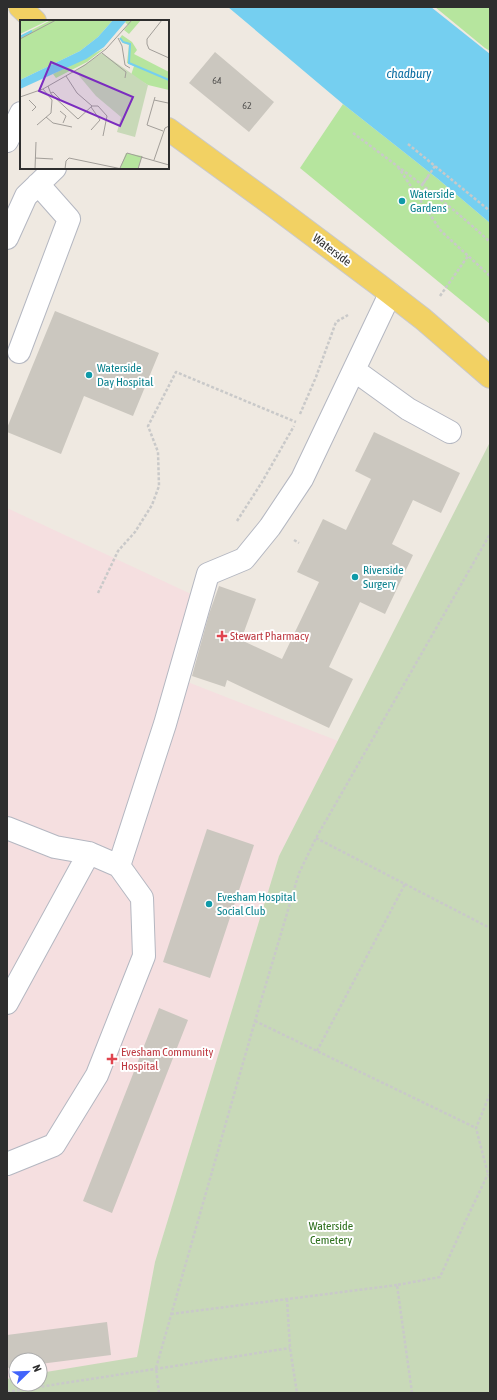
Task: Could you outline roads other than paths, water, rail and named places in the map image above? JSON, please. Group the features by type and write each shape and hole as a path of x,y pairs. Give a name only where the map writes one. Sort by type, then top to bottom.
{"main road":[{"path":"20,7 34,20"},
{"name":"Waterside","path":"169,130 275,207 423,319 490,377"}],"street":[{"path":"7,141 20,115"},
{"path":"7,238 26,196 54,169"},
{"path":"19,352 69,218 38,184"},
{"path":"119,866 165,724 208,574 244,559 270,527 302,479 354,370 384,289"},
{"path":"354,370 408,409 450,432"},
{"path":"7,828 55,847 89,853 119,866 142,898 144,956 97,1075 54,1145 7,1164"},
{"path":"7,1003 89,853"}],"water":[{"name":"chadbury","path":"228,7 431,7 490,54 490,223 438,179 343,104"}],"place":[{"name":"Waterside Gardens","path":"402,201"},
{"name":"Waterside Day Hospital","path":"89,375"},
{"name":"Riverside Surgery","path":"355,577"},
{"name":"Stewart Pharmacy","path":"222,636"},
{"name":"Evesham Hospital Social Club","path":"209,904"},
{"name":"Evesham Community Hospital","path":"112,1059"}],"park label":[{"name":"Waterside Cemetery","path":"331,1233"}]}
